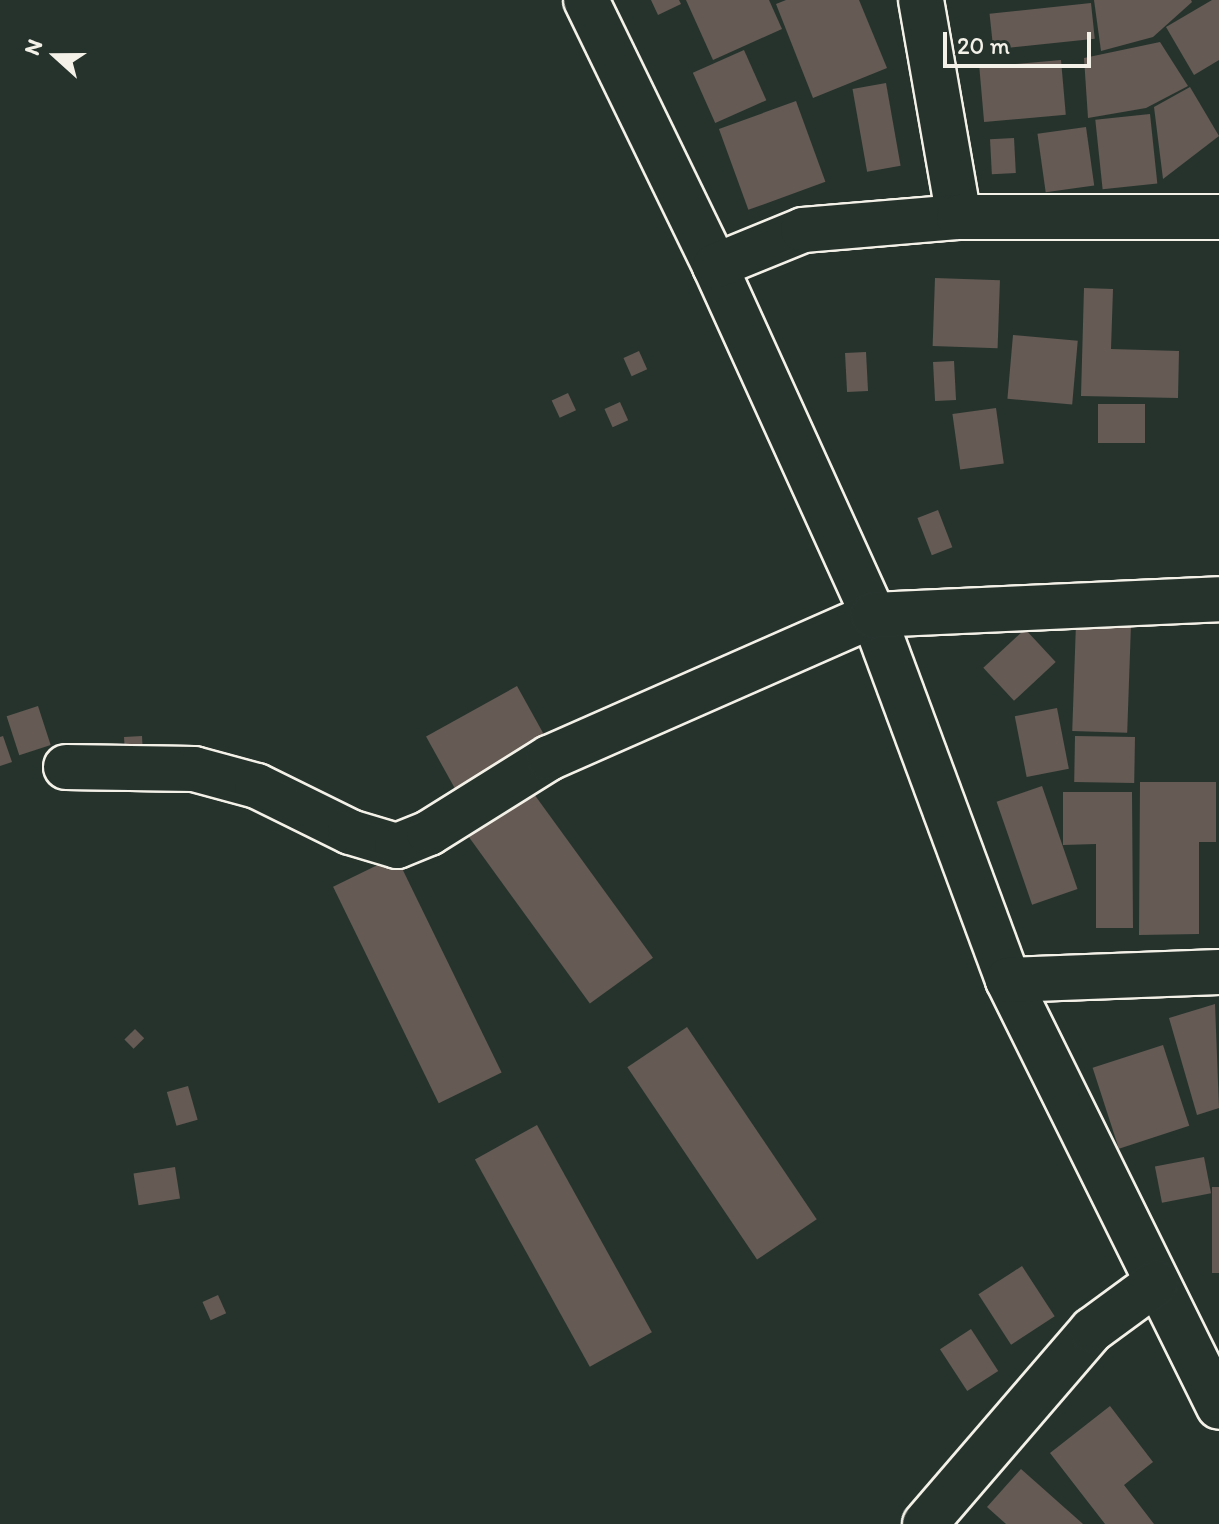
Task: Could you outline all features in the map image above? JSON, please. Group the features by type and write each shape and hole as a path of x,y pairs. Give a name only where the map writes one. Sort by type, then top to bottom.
{"street":[{"path":"586,0 715,266 873,615 1008,980 1156,1283 1212,1382"},
{"path":"921,0 959,217"},
{"path":"715,266 803,230 959,217 1219,217"},
{"path":"66,767 194,769 257,786 350,832 397,846 429,833 549,758 873,615 1219,599"},
{"path":"1008,980 1219,972"},
{"path":"925,1524 1092,1330 1156,1283"}],"building":[{"path":"651,0 679,0 681,4 658,15"},
{"path":"686,0 769,0 782,29 713,60"},
{"path":"786,0 859,0 887,68 813,98 776,4"},
{"path":"1094,0 1192,2 1153,37 1101,51"},
{"path":"1212,0 1219,0 1219,60 1194,75 1166,27"},
{"path":"1091,3 1095,39 993,49 990,14"},
{"path":"1160,42 1188,86 1146,108 1088,118 1084,58"},
{"path":"744,50 766,100 715,123 693,73"},
{"path":"1061,60 1066,115 984,122 979,67"},
{"path":"886,83 901,166 867,172 853,89"},
{"path":"1190,87 1219,136 1163,179 1154,107"},
{"path":"796,101 825,182 748,210 719,129"},
{"path":"1150,114 1157,184 1103,189 1095,120"},
{"path":"1086,127 1094,185 1046,192 1037,134"},
{"path":"1014,138 1016,173 992,174 990,139"},
{"path":"935,278 1000,280 998,348 933,346"},
{"path":"1084,288 1113,289 1111,349 1179,351 1178,398 1081,396"},
{"path":"1013,335 1078,341 1072,404 1007,399"},
{"path":"639,351 647,369 632,376 623,358"},
{"path":"866,352 868,391 847,392 845,353"},
{"path":"954,361 956,400 935,401 933,362"},
{"path":"568,393 576,410 560,418 552,401"},
{"path":"620,402 628,420 613,427 604,409"},
{"path":"1098,404 1145,404 1145,443 1098,443"},
{"path":"996,408 1004,463 960,470 952,414"},
{"path":"938,510 952,547 932,555 917,518"},
{"path":"1076,623 1131,625 1127,733 1072,731"},
{"path":"1025,629 1056,662 1014,701 983,668"},
{"path":"517,686 551,748 460,799 426,736"},
{"path":"38,706 51,745 19,755 7,716"},
{"path":"1057,708 1069,769 1027,777 1015,716"},
{"path":"3,736 12,762 0,766 0,737"},
{"path":"142,736 143,755 125,756 124,737"},
{"path":"1075,736 1135,737 1134,783 1074,782"},
{"path":"1140,782 1216,782 1216,842 1199,842 1199,934 1139,935"},
{"path":"526,783 653,958 590,1004 463,829"},
{"path":"1042,786 1077,889 1032,905 997,802"},
{"path":"1063,792 1132,792 1133,928 1096,928 1096,844 1063,845"},
{"path":"396,856 502,1073 439,1103 333,887"},
{"path":"1215,1004 1219,1108 1197,1115 1169,1018"},
{"path":"687,1027 817,1219 757,1260 627,1067"},
{"path":"135,1029 144,1038 134,1049 124,1040"},
{"path":"1163,1045 1189,1126 1119,1149 1093,1068"},
{"path":"188,1086 198,1120 176,1126 167,1092"},
{"path":"537,1125 652,1332 590,1367 475,1159"},
{"path":"1204,1157 1211,1193 1162,1203 1155,1167"},
{"path":"175,1167 180,1199 139,1205 134,1174"},
{"path":"1212,1187 1219,1187 1219,1273 1212,1273"},
{"path":"1022,1266 1055,1316 1011,1345 978,1294"},
{"path":"218,1295 226,1313 211,1320 202,1302"},
{"path":"971,1329 998,1371 967,1391 940,1349"},
{"path":"1110,1406 1153,1462 1124,1485 1154,1524 1105,1524 1050,1453"},
{"path":"1021,1469 1083,1524 1006,1524 987,1507"}]}
